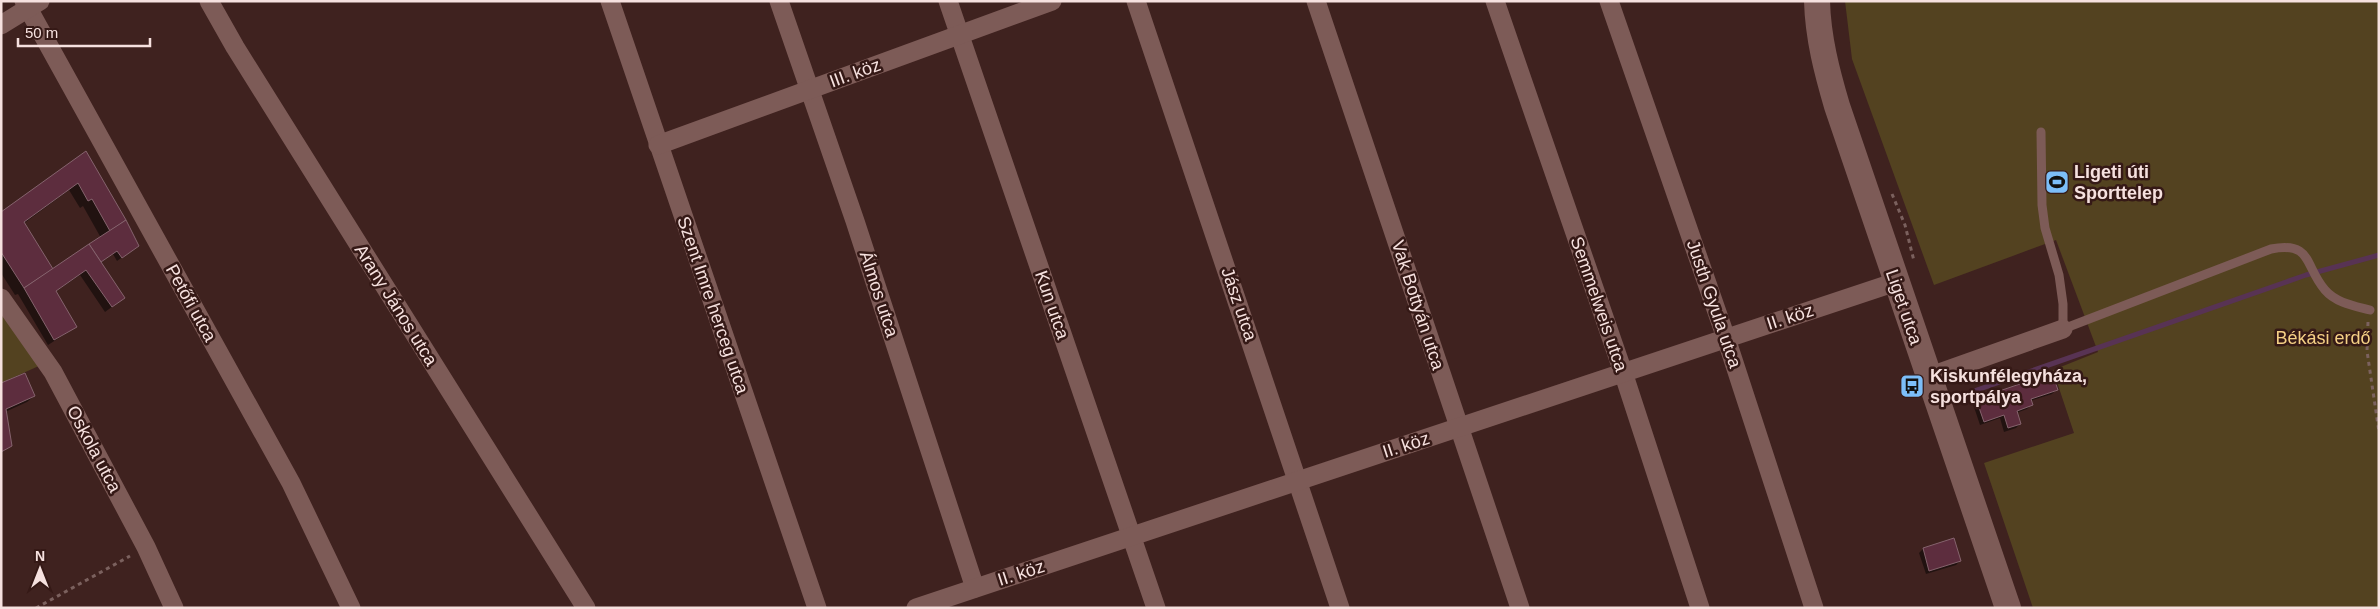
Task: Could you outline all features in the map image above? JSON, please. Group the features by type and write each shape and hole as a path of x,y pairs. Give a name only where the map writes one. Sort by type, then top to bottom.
{"main road":[{"name":"Liget utca","path":"1817,1 1818,22 1827,71 1928,377 2008,608"}],"street":[{"name":"Arany János utca","path":"209,1 240,56 586,608"},
{"name":"Szent Imre herceg utca","path":"610,1 817,608"},
{"name":"Álmos utca","path":"779,1 855,220 975,588"},
{"name":"Kun utca","path":"948,1 1156,608"},
{"name":"III. köz","path":"658,145 1052,1"},
{"name":"Jász utca","path":"1136,1 1299,480 1340,608"},
{"name":"Vak Bottyán utca","path":"1316,1 1520,608"},
{"name":"Semmelweis utca","path":"1495,1 1622,372 1700,608"},
{"name":"Justh Gyula utca","path":"1609,1 1726,338 1814,608"},
{"path":"1,26 31,4"},
{"name":"Petőfi utca","path":"31,4 291,483 351,608"},
{"name":"II. köz","path":"916,608 1896,282"},
{"name":"Oskola utca","path":"1,298 53,372 146,547 174,608"},
{"path":"1928,377 2063,329"}],"lane":[{"path":"2041,132 2042,205 2045,228 2059,275 2063,304 2063,329 2271,249 2286,246 2298,249 2310,264 2325,291 2336,298 2370,310"}],"path":[{"path":"2370,310 2367,350 2379,432"},
{"path":"36,608 146,547"}],"green space":[{"name":"Békási erdő","path":"1845,1 2379,1 2379,608 2033,608 1984,463 2074,433 2053,370 2098,352 2056,240 1934,285 1852,59"},
{"path":"1,309 41,365 1,383"}],"building":[{"path":"86,151 126,220 110,231 92,199 88,201 78,183 24,222 53,269 24,288 1,252 1,212"},
{"path":"126,220 139,246 122,258 117,251 101,262 89,244"},
{"path":"89,244 125,298 112,307 86,270 56,291 77,327 54,340 24,288"},
{"path":"25,373 35,396 6,409 12,446 1,452 1,383"},
{"path":"2052,373 2058,390 2031,399 2033,405 2017,411 2021,424 2008,428 2004,415 1984,422 1976,399"},
{"path":"1954,538 1961,561 1929,571 1923,548"}],"waterway":[{"path":"1974,391 2306,275 2379,255"}],"place":[{"name":"Ligeti úti Sporttelep","path":"2057,182"},
{"name":"Kiskunfélegyháza, sportpálya","path":"1912,386"}]}
